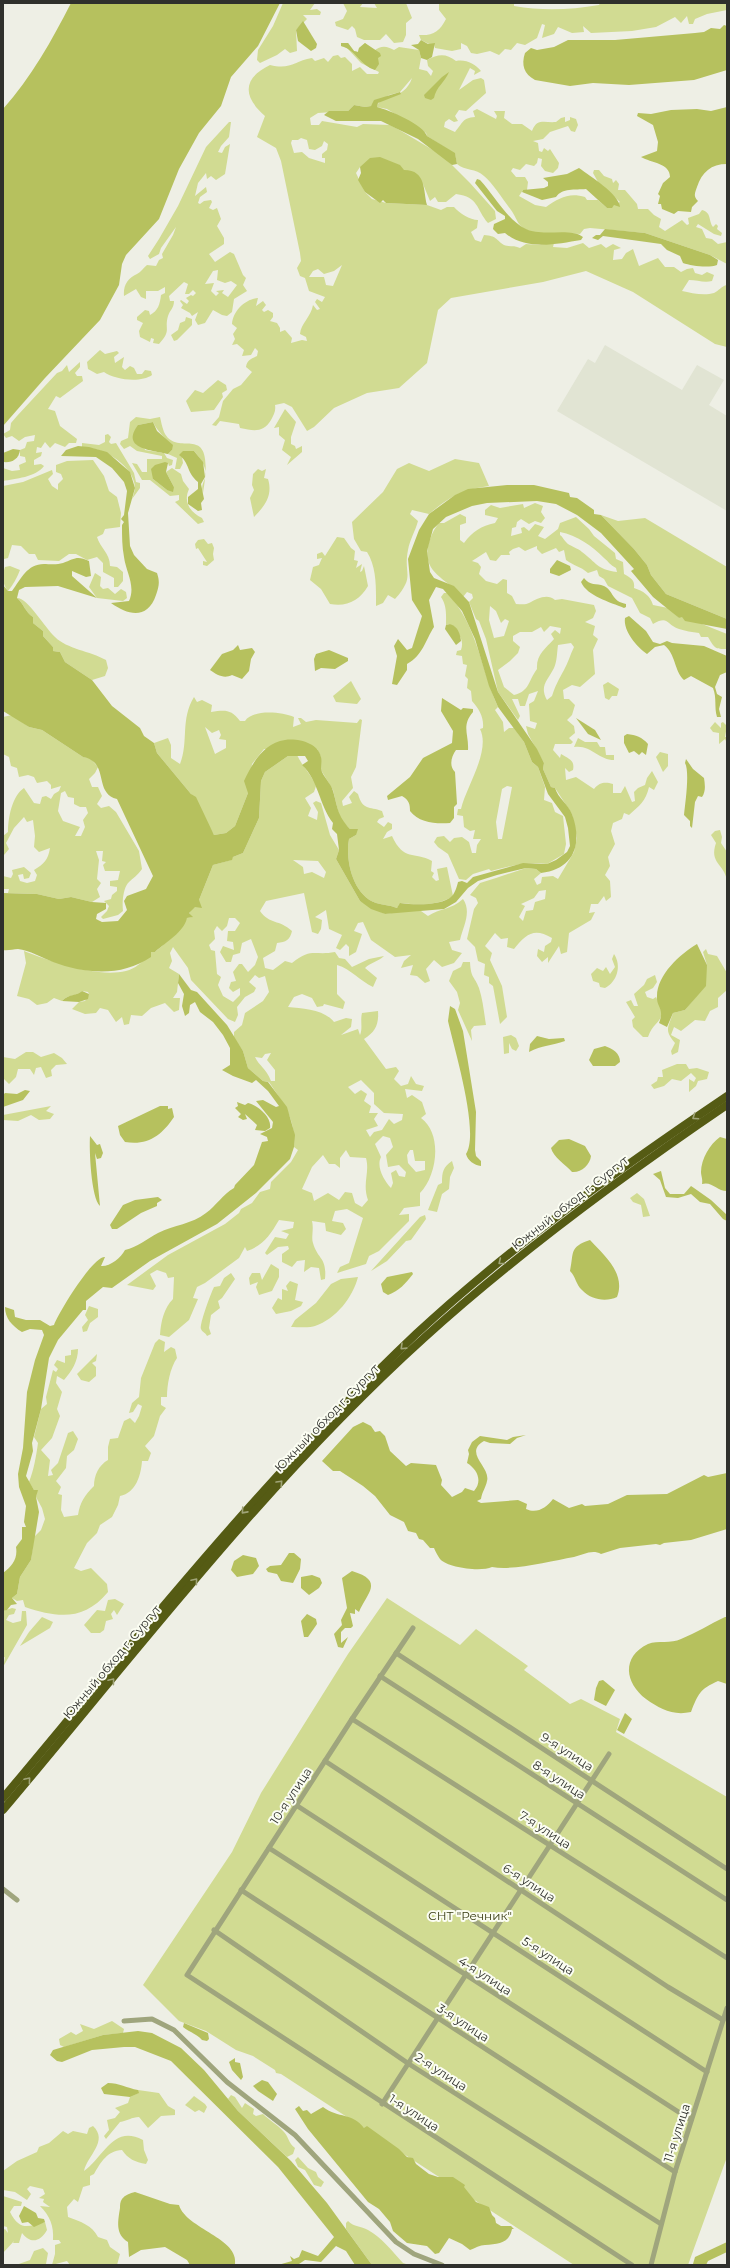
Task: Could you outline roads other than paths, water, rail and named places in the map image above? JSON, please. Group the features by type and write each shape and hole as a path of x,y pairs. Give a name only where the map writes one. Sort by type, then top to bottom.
{"highway":[{"name":"Южный обход г. Сургут","path":"3,1798 231,1526 350,1399 418,1333 565,1210 644,1152 727,1096"},
{"name":"Южный обход г. Сургут","path":"3,1810 237,1531 355,1404 429,1334 570,1216 610,1185 727,1105"}],"street":[{"name":"10-я улица","path":"187,1975 214,1930 413,1628"},
{"name":"9-я улица","path":"396,1653 727,1868"},
{"name":"8-я улица","path":"380,1676 576,1804 727,1900"},
{"name":"7-я улица","path":"352,1719 727,1958"},
{"path":"382,2104 409,2064 464,1974 609,1754"},
{"name":"6-я улица","path":"325,1761 520,1888 668,1987 723,2020"},
{"name":"5-я улица","path":"296,1805 706,2072"},
{"name":"4-я улица","path":"269,1848 691,2120"},
{"path":"3,1888 16,1900"},
{"name":"3-я улица","path":"241,1890 675,2172"},
{"name":"2-я улица","path":"214,1930 409,2064 661,2224"},
{"name":"1-я улица","path":"187,1975 382,2104 632,2265"},
{"name":"11-я улица","path":"651,2265 675,2172 727,2008"},
{"path":"124,2021 152,2019 174,2030 223,2078 295,2135 396,2242 414,2254 442,2265"}],"park label":[{"name":"СНТ \"Речник\"","path":"470,1916"}]}
